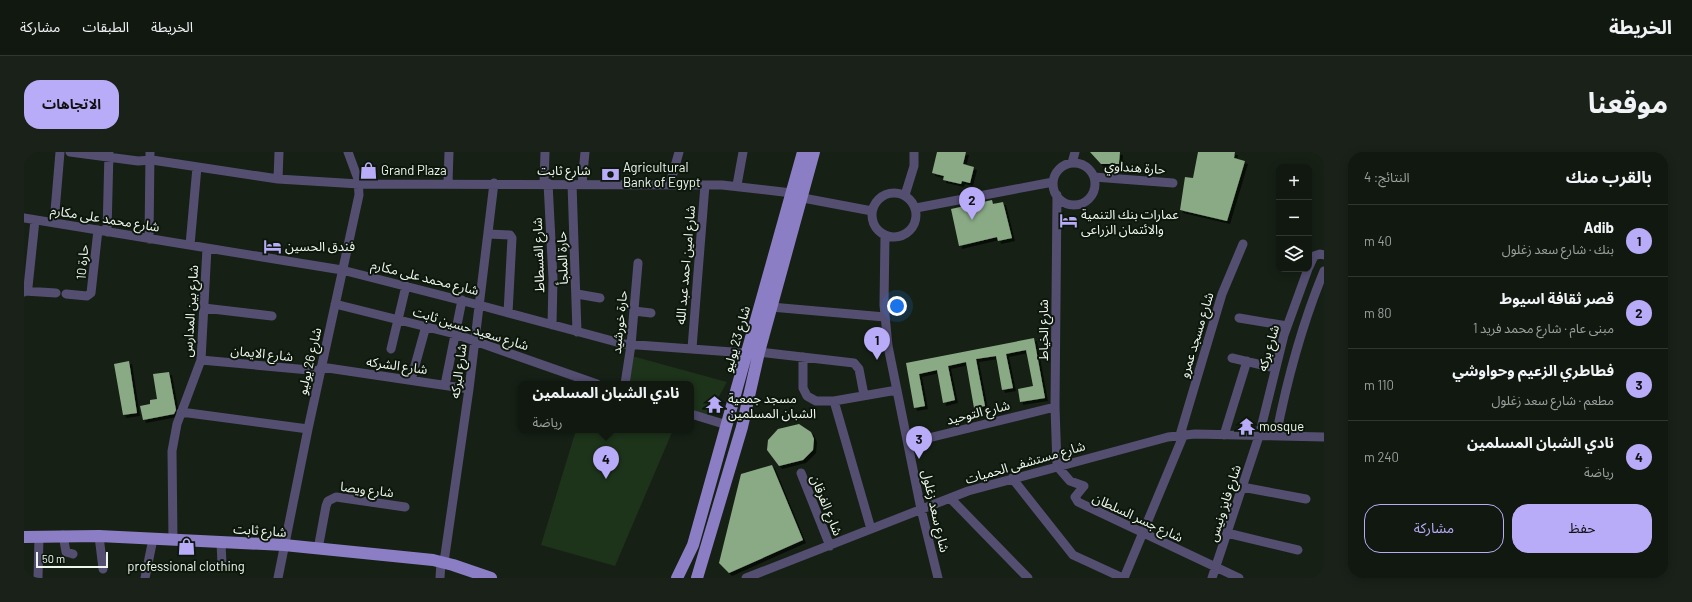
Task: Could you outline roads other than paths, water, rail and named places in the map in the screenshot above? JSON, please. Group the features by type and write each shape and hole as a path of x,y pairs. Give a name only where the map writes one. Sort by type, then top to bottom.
{"main road":[{"name":"شارع 23 يوليو","path":"697,578 742,427 798,195 803,152"},
{"name":"شارع 23 يوليو","path":"677,578 688,558 728,425 746,353 798,195 814,152"},
{"name":"شارع ثابت","path":"24,537 63,535 99,536 284,545 442,562 491,578"},
{"path":"688,558 702,564"}],"street":[{"path":"54,223 60,152"},
{"name":"شارع ثابت","path":"70,152 109,155 138,161 150,156 197,167 278,179 359,184 546,183 737,185 798,195 872,211"},
{"path":"278,179 279,152"},
{"name":"شارع 26 يوليو","path":"278,578 308,429 359,195 359,184 348,152"},
{"path":"448,183 449,152"},
{"name":"شارع الفسطاط","path":"545,152 553,279 552,326"},
{"path":"582,184 585,152"},
{"path":"670,184 679,152"},
{"path":"737,185 743,152"},
{"path":"906,196 914,166 914,152"},
{"path":"1072,163 1075,152"},
{"path":"102,231 109,155"},
{"path":"149,239 150,156"},
{"path":"1072,163 1077,163 1088,168 1094,177 1094,189 1088,199 1083,202 1072,204 1066,203 1057,195 1053,182 1061,167 1072,163"},
{"path":"190,245 197,167"},
{"name":"حارة هنداوي","path":"1094,177 1173,183"},
{"path":"916,208 1053,182"},
{"name":"شارع البركه","path":"440,578 475,341 494,183"},
{"name":"حارة الملجأ","path":"572,184 578,332"},
{"name":"شارع امين احمد عبد الله","path":"692,348 705,185"},
{"path":"894,192 906,196 916,208 915,223 906,234 892,238 885,236 880,233 873,223 872,211 877,200 882,196 894,192"},
{"name":"شارع الخياط","path":"1057,195 1055,407 1057,466"},
{"name":"شارع محمد على مكارم","path":"24,218 342,270 479,304 552,326 631,345 692,348 746,353"},
{"path":"24,291 28,287 35,220"},
{"name":"حارة 10","path":"66,294 87,296 91,293 102,231"},
{"path":"488,234 510,235 512,238 508,313"},
{"name":"شارع سعد زغلول","path":"885,236 884,317 888,346 921,509 938,578"},
{"name":"شارع مسجد عمرو","path":"1124,578 1182,435 1222,294 1243,244"},
{"name":"شارع بين المدارس","path":"173,540 172,451 181,412 197,375 201,360 207,248"},
{"name":"شارع بركه","path":"1312,261 1314,256 1320,254 1324,255"},
{"name":"حارة خورشيد","path":"625,381 631,345 638,263"},
{"path":"1276,436 1289,377 1300,338 1324,271"},
{"name":"شارع بركه","path":"1259,436 1275,368 1286,330 1307,272"},
{"path":"1304,280 1319,283"},
{"path":"391,348 406,286"},
{"path":"24,291 56,293"},
{"path":"577,294 600,298"},
{"path":"445,385 462,300"},
{"name":"شارع سعيد حسين ثابت","path":"335,304 455,334 588,381"},
{"path":"771,307 884,317"},
{"path":"204,308 272,316"},
{"path":"634,311 651,313"},
{"path":"1239,318 1286,330 1300,338"},
{"path":"411,380 426,326"},
{"path":"759,352 851,362 856,364 860,369 864,395"},
{"path":"803,357 805,392 816,401 834,401 897,390"},
{"path":"1232,358 1275,368"},
{"name":"شارع الايمان","path":"201,360 321,369"},
{"path":"1224,435 1247,361"},
{"name":"شارع الشركه","path":"321,369 411,380 468,389"},
{"path":"834,401 871,529"},
{"name":"شارع التوحيد","path":"908,443 1055,407"},
{"path":"181,412 308,429"},
{"path":"694,415 728,425"},
{"name":"شارع مستشفى الحميات","path":"746,578 950,498 1012,478 1182,435 1324,437"},
{"name":"شارع فايز ونيس","path":"1212,578 1259,436"},
{"name":"شارع جسر السلطان","path":"1057,466 1070,481 1084,486 1076,495 1076,501 1239,578"},
{"name":"شارع الفرقان","path":"801,473 830,546"},
{"path":"1012,478 1073,555 1124,578"},
{"path":"1242,486 1306,499"},
{"name":"شارع ويصا","path":"318,549 326,506 332,498 336,497 405,507"},
{"path":"950,498 1028,578"},
{"path":"1227,532 1298,550"},
{"path":"63,535 66,552 73,554"},
{"path":"38,578 39,536"},
{"path":"99,536 103,569"},
{"path":"145,578 153,539"},
{"path":"207,568 222,565 221,542"}],"place":[{"name":"Grand Plaza","path":"368,170"},
{"name":"Agricultural Bank of Egypt","path":"610,174"},
{"name":"قصر ثقافة اسيوط","path":"972,220"},
{"name":"عمارات بنك التنمية والائتمان الزراعى","path":"1068,221"},
{"name":"فندق الحسين","path":"272,246"},
{"name":"Adib","path":"877,360"},
{"name":"مسجد جمعية الشبان المسلمين","path":"715,405"},
{"name":"mosque","path":"1246,426"},
{"name":"فطاطري الزعيم وحواوشي","path":"919,459"},
{"name":"نادي الشبان المسلمين","path":"606,479"},
{"name":"professional clothing","path":"186,547"}]}
